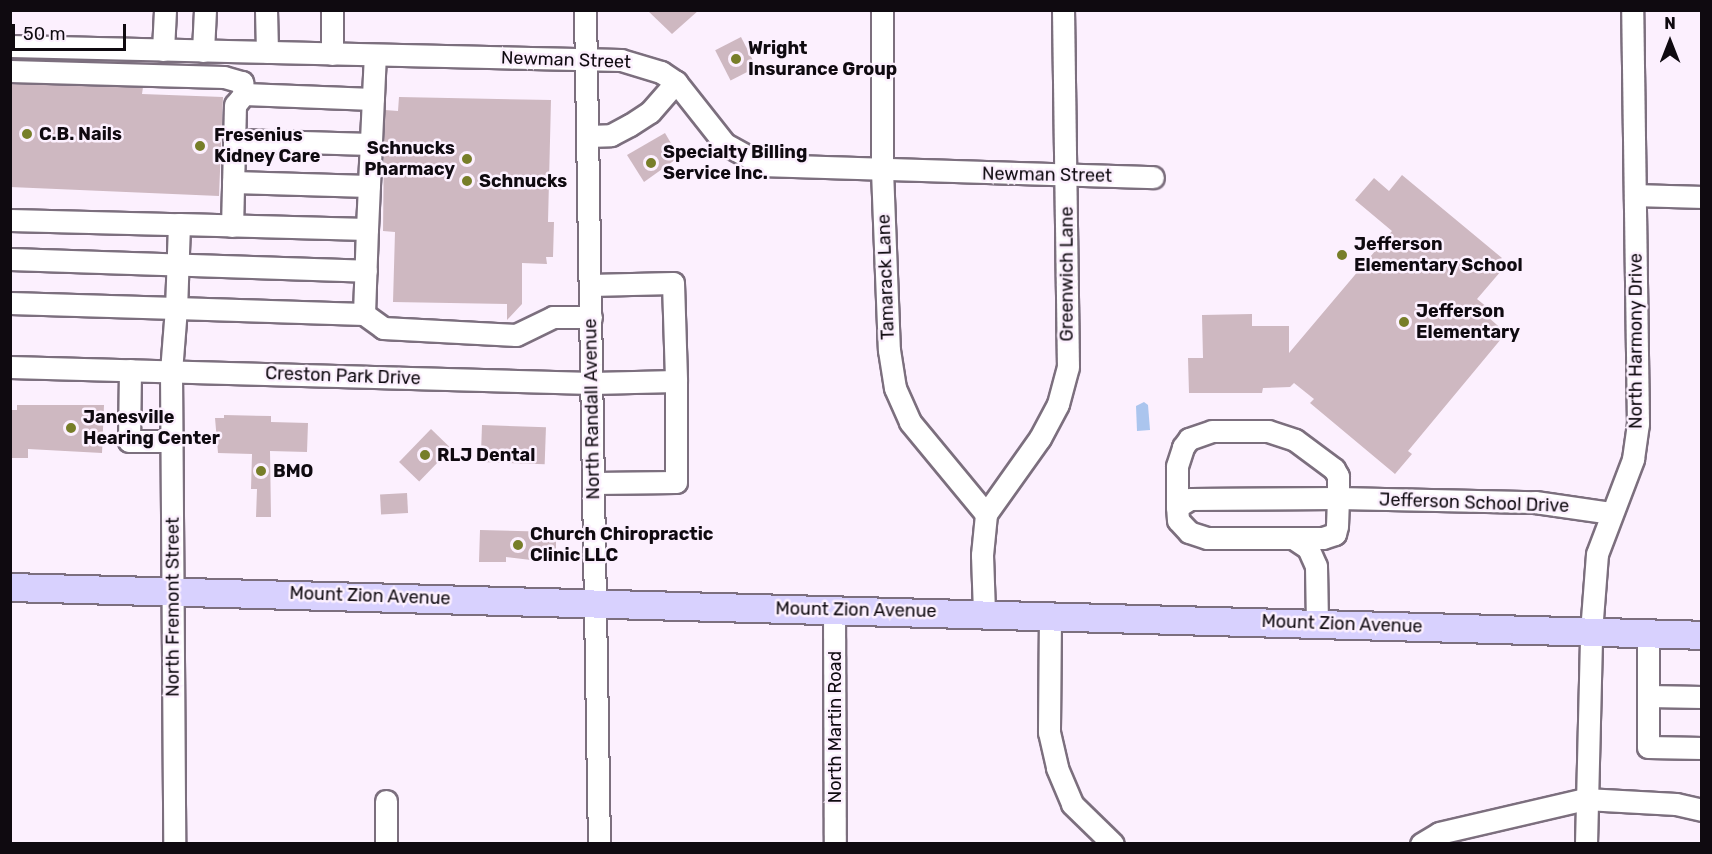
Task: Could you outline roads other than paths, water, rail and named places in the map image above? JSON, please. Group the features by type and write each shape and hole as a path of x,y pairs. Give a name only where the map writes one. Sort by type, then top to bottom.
{"main road":[{"name":"Mount Zion Avenue","path":"10,586 834,610 984,612 1701,635"}],"street":[{"path":"163,50 165,10"},
{"path":"203,51 205,10"},
{"path":"266,10 267,52"},
{"path":"332,10 332,54"},
{"name":"North Randall Avenue","path":"585,10 599,843"},
{"name":"Tamarack Lane","path":"882,10 882,170 889,350 895,388 910,422 986,513"},
{"name":"Greenwich Lane","path":"986,513 1041,438 1058,404 1068,367 1063,10"},
{"name":"North Harmony Drive","path":"1586,843 1585,799 1591,632 1597,554 1610,513 1633,459 1638,424 1632,10"},
{"name":"Newman Street","path":"10,46 639,63 676,82 725,144 763,165 1153,177"},
{"path":"224,77 226,51"},
{"path":"364,314 375,55"},
{"path":"10,70 224,77 242,82 244,94 235,105 232,226"},
{"path":"588,136 611,135 630,125 650,112 676,82"},
{"path":"244,94 373,99"},
{"path":"234,140 371,144"},
{"path":"233,182 369,186"},
{"path":"1635,195 1701,197"},
{"path":"10,220 367,229"},
{"name":"North Fremont Street","path":"174,843 171,371 176,308 178,224"},
{"path":"10,259 366,271"},
{"path":"590,285 672,283 676,381 675,482 594,483"},
{"path":"10,303 364,314 383,328 516,335 553,317 591,317"},
{"name":"Creston Park Drive","path":"10,367 592,383 676,381"},
{"path":"130,370 129,441 172,441"},
{"path":"1268,431 1295,440 1334,469 1338,476 1338,498 1335,534 1293,538 1197,536 1178,520 1178,466 1183,447 1199,433 1268,431"},
{"name":"Jefferson School Drive","path":"1177,507 1190,499 1338,498 1535,502 1610,513"},
{"path":"984,612 982,555 986,513"},
{"path":"1293,538 1308,548 1316,566 1317,623"},
{"name":"North Martin Road","path":"834,610 835,843"},
{"path":"1050,615 1049,732 1057,768 1072,804 1113,843"},
{"path":"1648,634 1648,747 1701,748"},
{"path":"1648,696 1701,697"},
{"path":"1421,843 1439,833 1585,799 1676,804 1701,810"},
{"path":"386,801 386,843"}],"water":[{"path":"1144,402 1148,405 1150,430 1137,431 1136,406"}],"place":[{"name":"Wright Insurance Group","path":"736,59"},
{"name":"C.B. Nails","path":"27,134"},
{"name":"Fresenius Kidney Care","path":"200,146"},
{"name":"Schnucks Pharmacy","path":"467,159"},
{"name":"Specialty Billing Service Inc.","path":"651,163"},
{"name":"Schnucks","path":"467,181"},
{"name":"Jefferson Elementary School","path":"1342,255"},
{"name":"Jefferson Elementary","path":"1404,322"},
{"name":"Janesville Hearing Center","path":"71,428"},
{"name":"RLJ Dental","path":"425,455"},
{"name":"BMO","path":"261,471"},
{"name":"Church Chiropractic Clinic LLC","path":"518,545"}]}
